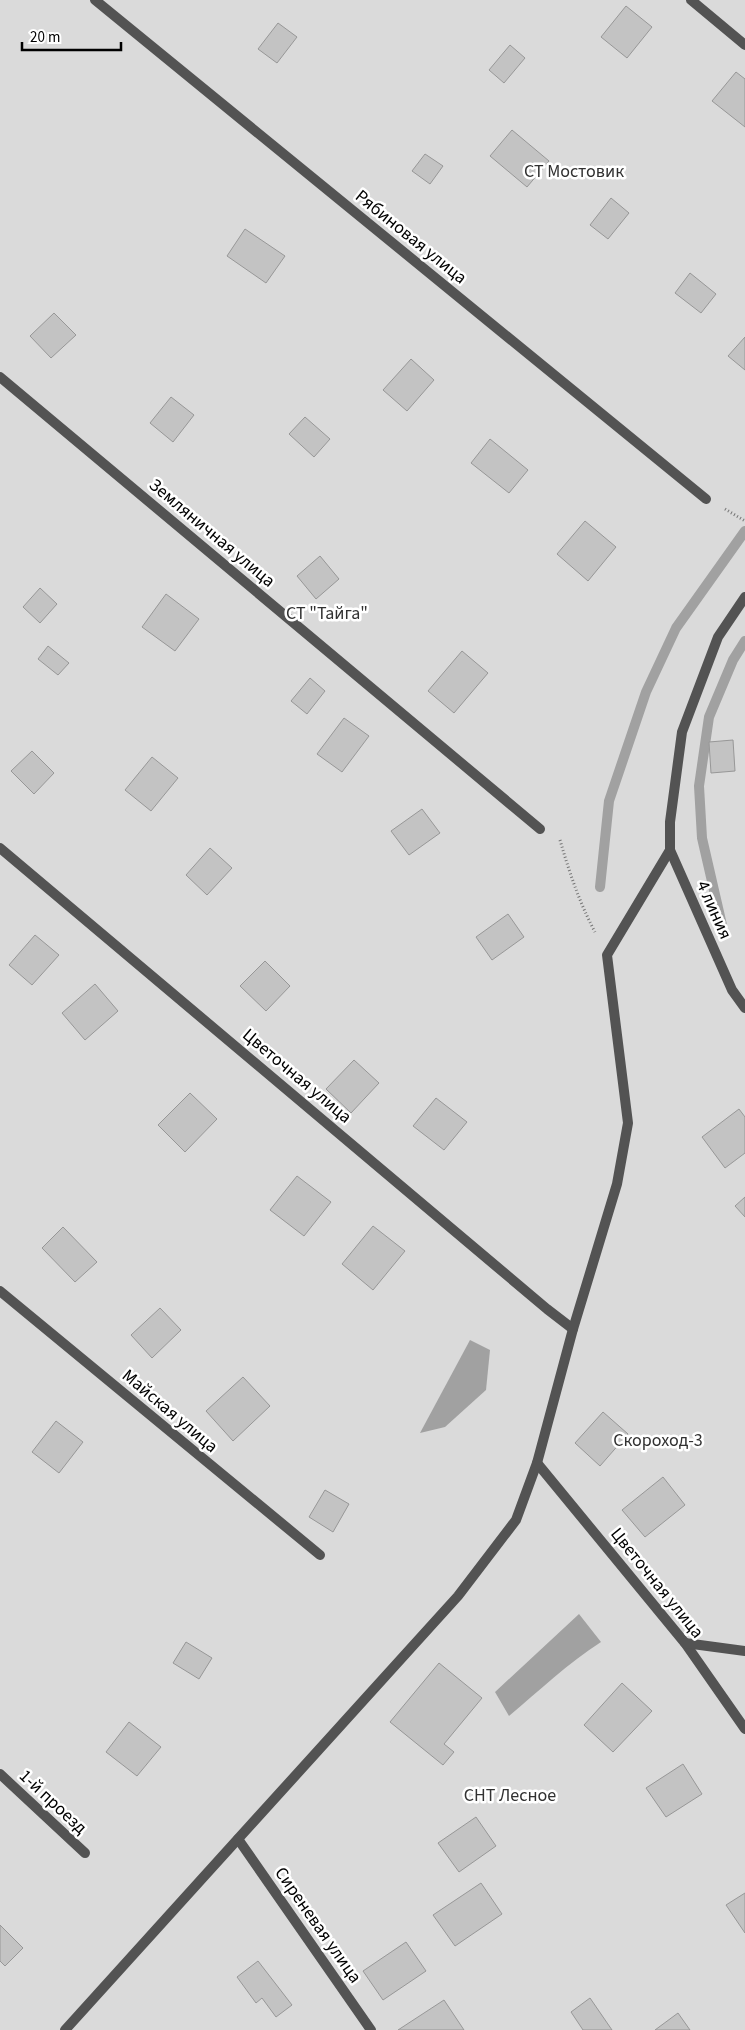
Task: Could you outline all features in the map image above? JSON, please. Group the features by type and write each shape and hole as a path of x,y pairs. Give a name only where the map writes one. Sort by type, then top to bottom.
{"street":[{"name":"Рябиновая улица","path":"95,0 706,499"},
{"path":"691,0 745,45"},
{"name":"Земляничная улица","path":"0,377 540,829"},
{"path":"65,2030 458,1596 516,1520 537,1464 573,1328 617,1184 628,1123 607,955 670,850 670,822 682,732 718,637 745,597"},
{"name":"Цветочная улица","path":"0,848 547,1309 573,1328"},
{"name":"4 линия","path":"670,850 732,990 745,1008"},
{"name":"Майская улица","path":"0,1291 320,1555"},
{"name":"Цветочная улица","path":"537,1464 685,1642 745,1729"},
{"path":"685,1642 745,1651"},
{"name":"1-й проезд","path":"0,1774 85,1854"},
{"name":"Сиреневая улица","path":"238,1838 371,2030"}],"path":[{"path":"540,829 559,837 585,913 607,955"}],"green space":[{"name":"СТ \"Тайга\"","path":"0,0 745,0 745,2030 0,2030"}],"shaded area":[{"path":"470,1340 490,1350 486,1390 445,1427 420,1433"},
{"path":"579,1614 601,1642 565,1668 509,1716 495,1692"}],"building":[{"path":"626,6 652,27 627,58 601,37"},
{"path":"278,23 297,37 277,63 258,49"},
{"path":"510,45 525,58 504,83 489,70"},
{"path":"736,72 745,79 745,127 712,101"},
{"path":"512,130 549,161 527,187 490,156"},
{"path":"425,154 443,166 430,184 412,171"},
{"path":"611,198 629,213 608,239 590,225"},
{"path":"245,229 285,256 266,283 227,256"},
{"path":"690,273 716,294 701,313 675,293"},
{"path":"54,313 76,335 51,358 30,336"},
{"path":"745,337 745,370 728,356"},
{"path":"411,359 434,380 407,411 383,390"},
{"path":"171,397 194,415 173,442 150,423"},
{"path":"305,417 330,439 314,457 289,434"},
{"path":"490,439 528,470 509,493 471,463"},
{"path":"585,521 616,547 588,581 557,554"},
{"path":"320,556 339,579 316,599 297,576"},
{"path":"40,588 57,604 40,623 23,607"},
{"path":"166,594 199,619 175,651 142,627"},
{"path":"48,646 69,663 58,675 38,659"},
{"path":"462,651 488,673 454,713 428,691"},
{"path":"310,678 325,691 307,714 291,701"},
{"path":"344,718 369,736 342,772 317,754"},
{"path":"733,740 735,771 711,773 709,742"},
{"path":"32,751 54,773 34,794 11,771"},
{"path":"152,757 178,778 151,811 125,790"},
{"path":"422,809 440,833 409,855 391,831"},
{"path":"210,848 232,868 207,895 186,875"},
{"path":"508,914 524,937 492,960 476,937"},
{"path":"35,935 59,955 32,985 9,965"},
{"path":"265,961 290,986 266,1011 240,986"},
{"path":"95,984 118,1011 85,1040 62,1013"},
{"path":"354,1060 379,1083 351,1113 326,1089"},
{"path":"190,1093 217,1119 185,1152 158,1125"},
{"path":"436,1098 467,1122 444,1150 413,1126"},
{"path":"739,1109 745,1117 745,1153 725,1168 702,1137"},
{"path":"297,1176 331,1202 304,1236 270,1210"},
{"path":"745,1197 745,1217 735,1206"},
{"path":"373,1226 405,1251 373,1290 342,1264"},
{"path":"63,1227 97,1262 75,1282 42,1248"},
{"path":"160,1308 181,1330 152,1358 131,1335"},
{"path":"243,1377 270,1406 233,1441 206,1411"},
{"path":"603,1412 628,1434 600,1466 575,1443"},
{"path":"56,1421 83,1442 59,1473 32,1452"},
{"path":"663,1477 685,1505 645,1537 622,1510"},
{"path":"325,1490 349,1504 333,1532 309,1517"},
{"path":"186,1642 212,1658 199,1679 173,1663"},
{"path":"439,1663 482,1698 444,1744 454,1752 443,1765 390,1722"},
{"path":"622,1683 652,1711 613,1752 584,1725"},
{"path":"129,1722 161,1747 137,1776 106,1752"},
{"path":"683,1764 702,1794 666,1817 646,1788"},
{"path":"476,1817 496,1846 459,1872 438,1843"},
{"path":"481,1883 502,1914 455,1946 433,1915"},
{"path":"745,1893 745,1933 726,1905"},
{"path":"0,1925 23,1948 5,1966 0,1961"},
{"path":"406,1942 426,1971 383,2000 363,1971"},
{"path":"258,1961 292,2005 276,2017 262,1998 256,2003 237,1977"},
{"path":"590,1998 612,2030 583,2030 571,2012"},
{"path":"444,2000 464,2030 398,2030"},
{"path":"678,2013 690,2030 655,2030"}],"waterway":[{"path":"600,887 609,801 646,692 676,628 745,531"},
{"path":"722,925 702,838 699,786 709,717 733,660 745,641"}],"park label":[{"name":"СТ Мостовик","path":"574,171"},
{"name":"Скороход-3","path":"658,1440"},
{"name":"СНТ Лесное","path":"510,1795"}]}
